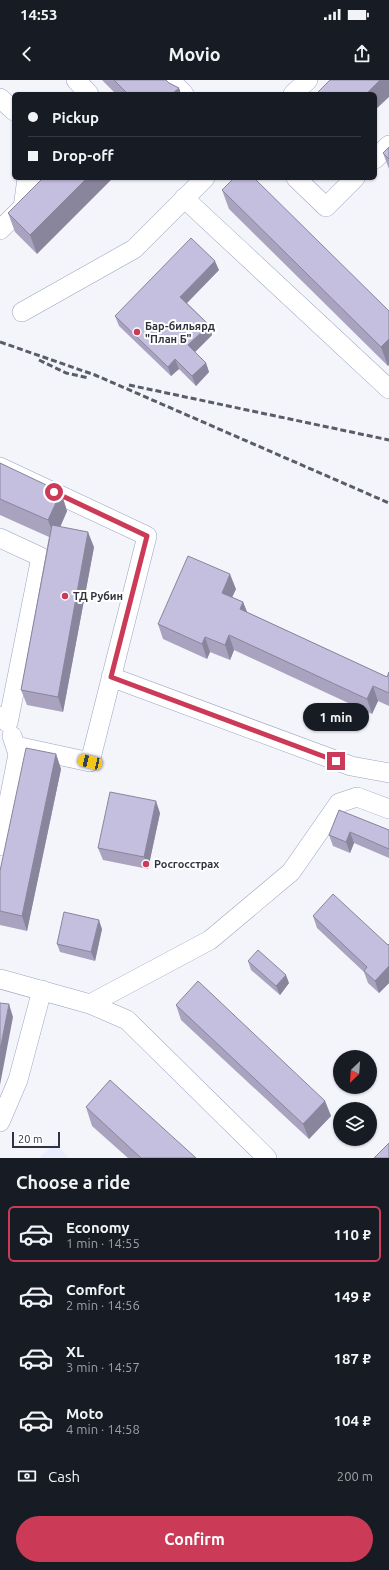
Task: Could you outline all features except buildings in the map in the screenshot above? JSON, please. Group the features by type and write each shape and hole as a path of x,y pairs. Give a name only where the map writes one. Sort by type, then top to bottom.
{"street":[{"path":"76,80 87,92"},
{"path":"170,80 182,92"},
{"path":"295,92 308,80"},
{"path":"0,98 12,109"},
{"path":"377,157 389,145"},
{"path":"23,208 27,180"},
{"path":"0,230 50,180"},
{"path":"22,312 134,249 203,180"},
{"path":"298,180 326,208 353,180"},
{"path":"184,198 389,389"},
{"path":"0,468 147,536 90,762 16,746"},
{"path":"0,538 41,558 4,719 18,754 0,846"},
{"path":"111,677 351,766 389,773"},
{"path":"90,1004 210,940 291,872 339,803 357,798 389,809"},
{"path":"0,979 90,1004 127,1020 267,1158"},
{"path":"0,1122 18,1080 42,990"}],"shaded area":[{"path":"55,1143 69,1158 39,1158"}],"railway":[{"path":"0,342 95,375 389,503"},
{"path":"39,360 66,373 89,378"},
{"path":"129,385 389,440"}],"place":[{"name":"Бар-бильярд \"План Б\"","path":"137,332"},
{"name":"ТД Рубин","path":"65,596"},
{"name":"Росгосстрах","path":"146,864"}],"route":[{"path":"54,492 147,536 111,677 336,761"}]}
